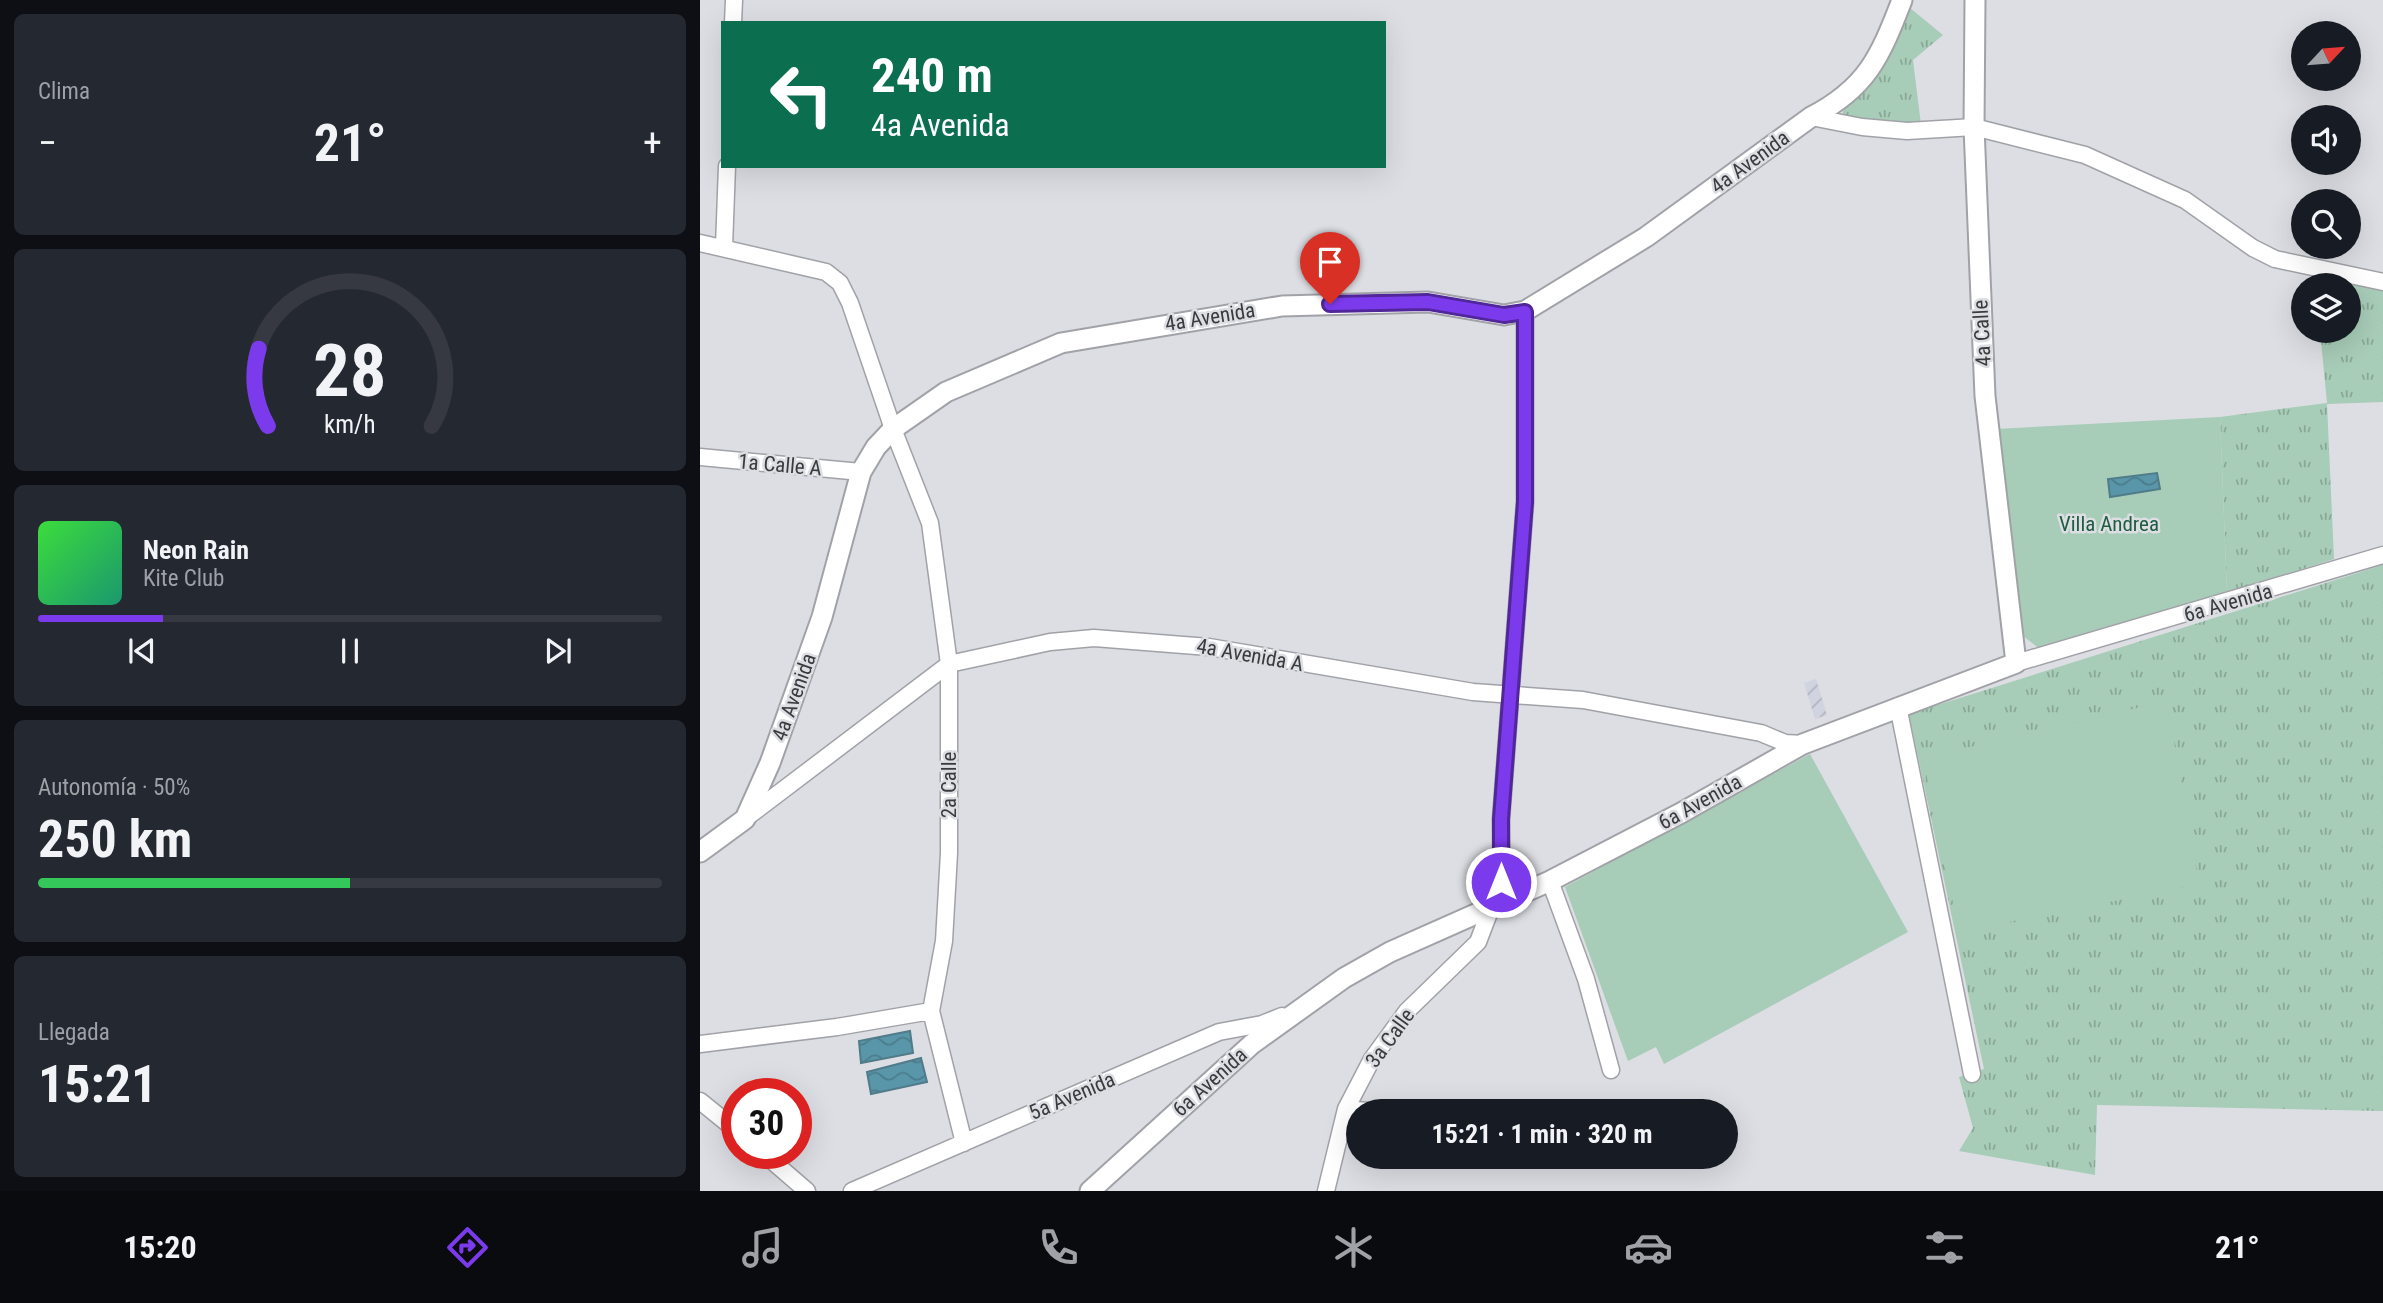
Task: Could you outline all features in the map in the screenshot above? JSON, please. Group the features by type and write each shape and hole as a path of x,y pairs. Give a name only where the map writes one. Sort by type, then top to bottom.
{"main road":[{"name":"4a Avenida","path":"745,819 770,762 822,617 861,472 876,447 893,429 946,392 1061,343 1074,340 1282,306 1428,302 1504,315 1525,312 1646,237 1811,117 1842,101 1872,68 1902,0"},
{"name":"4a Calle","path":"1975,0 1974,127 1985,396 2016,663"},
{"name":"6a Avenida","path":"1090,1191 1252,1044 1294,1011 1390,952 1550,881 1803,744 2016,663"},
{"path":"700,852 745,819"}],"street":[{"path":"733,21 734,0"},
{"path":"1811,117 1862,127 1908,131 1974,127 2085,155 2185,200 2253,248 2275,259 2383,282"},
{"path":"700,243 724,247 727,168"},
{"name":"2a Calle","path":"724,247 826,272 840,283 850,303 893,429 930,523 949,664 949,853 944,942 931,1011 964,1143"},
{"name":"3a Calle","path":"1351,1099 1372,1059 1407,1011 1478,942 1496,905 1525,502 1525,312"},
{"name":"1a Calle A","path":"700,457 861,472"},
{"name":"6a Avenida","path":"2016,663 2383,555"},
{"name":"4a Avenida A","path":"745,819 949,664 1049,642 1094,638 1139,639 1209,647 1421,685 1583,700 1761,733 1785,743 1803,744"},
{"path":"1898,706 1972,1074"},
{"path":"1550,881 1586,979 1611,1070"},
{"path":"700,1044 837,1027 931,1011"},
{"name":"5a Avenida","path":"852,1191 1219,1032 1262,1024 1294,1011"},
{"path":"700,1101 721,1118"},
{"name":"3a Calle","path":"1326,1191 1346,1109"},
{"path":"782,1169 807,1191"}],"shaded area":[{"path":"1816,679 1827,715 1815,719 1804,683"}],"green space":[{"path":"1910,8 1943,35 1913,60 1921,125 1857,124 1843,115 1844,108 1883,66"},
{"path":"2361,280 2383,284 2383,402 2327,404 2334,559 2227,593 2220,417 2327,403 2321,343 2361,343"},
{"name":"Villa Andrea","path":"2220,417 2227,593 2041,650 2018,632 1996,429"},
{"path":"2383,565 2383,1111 2097,1105 2095,1175 1959,1151 1973,1128 1959,1077 1984,1069 1909,714"},
{"path":"2167,701 2199,884 1959,932 1923,758"},
{"path":"1810,754 1908,932 1664,1064 1656,1047 1628,1061 1565,887"}],"water":[{"path":"2157,473 2160,489 2110,497 2108,479"},
{"path":"910,1031 913,1053 861,1063 859,1041"},
{"path":"921,1058 927,1082 871,1094 867,1072"}],"route":[{"path":"1330,304 1428,302 1504,315 1525,312 1525,502 1513,695 1501,819 1501,882"}]}
